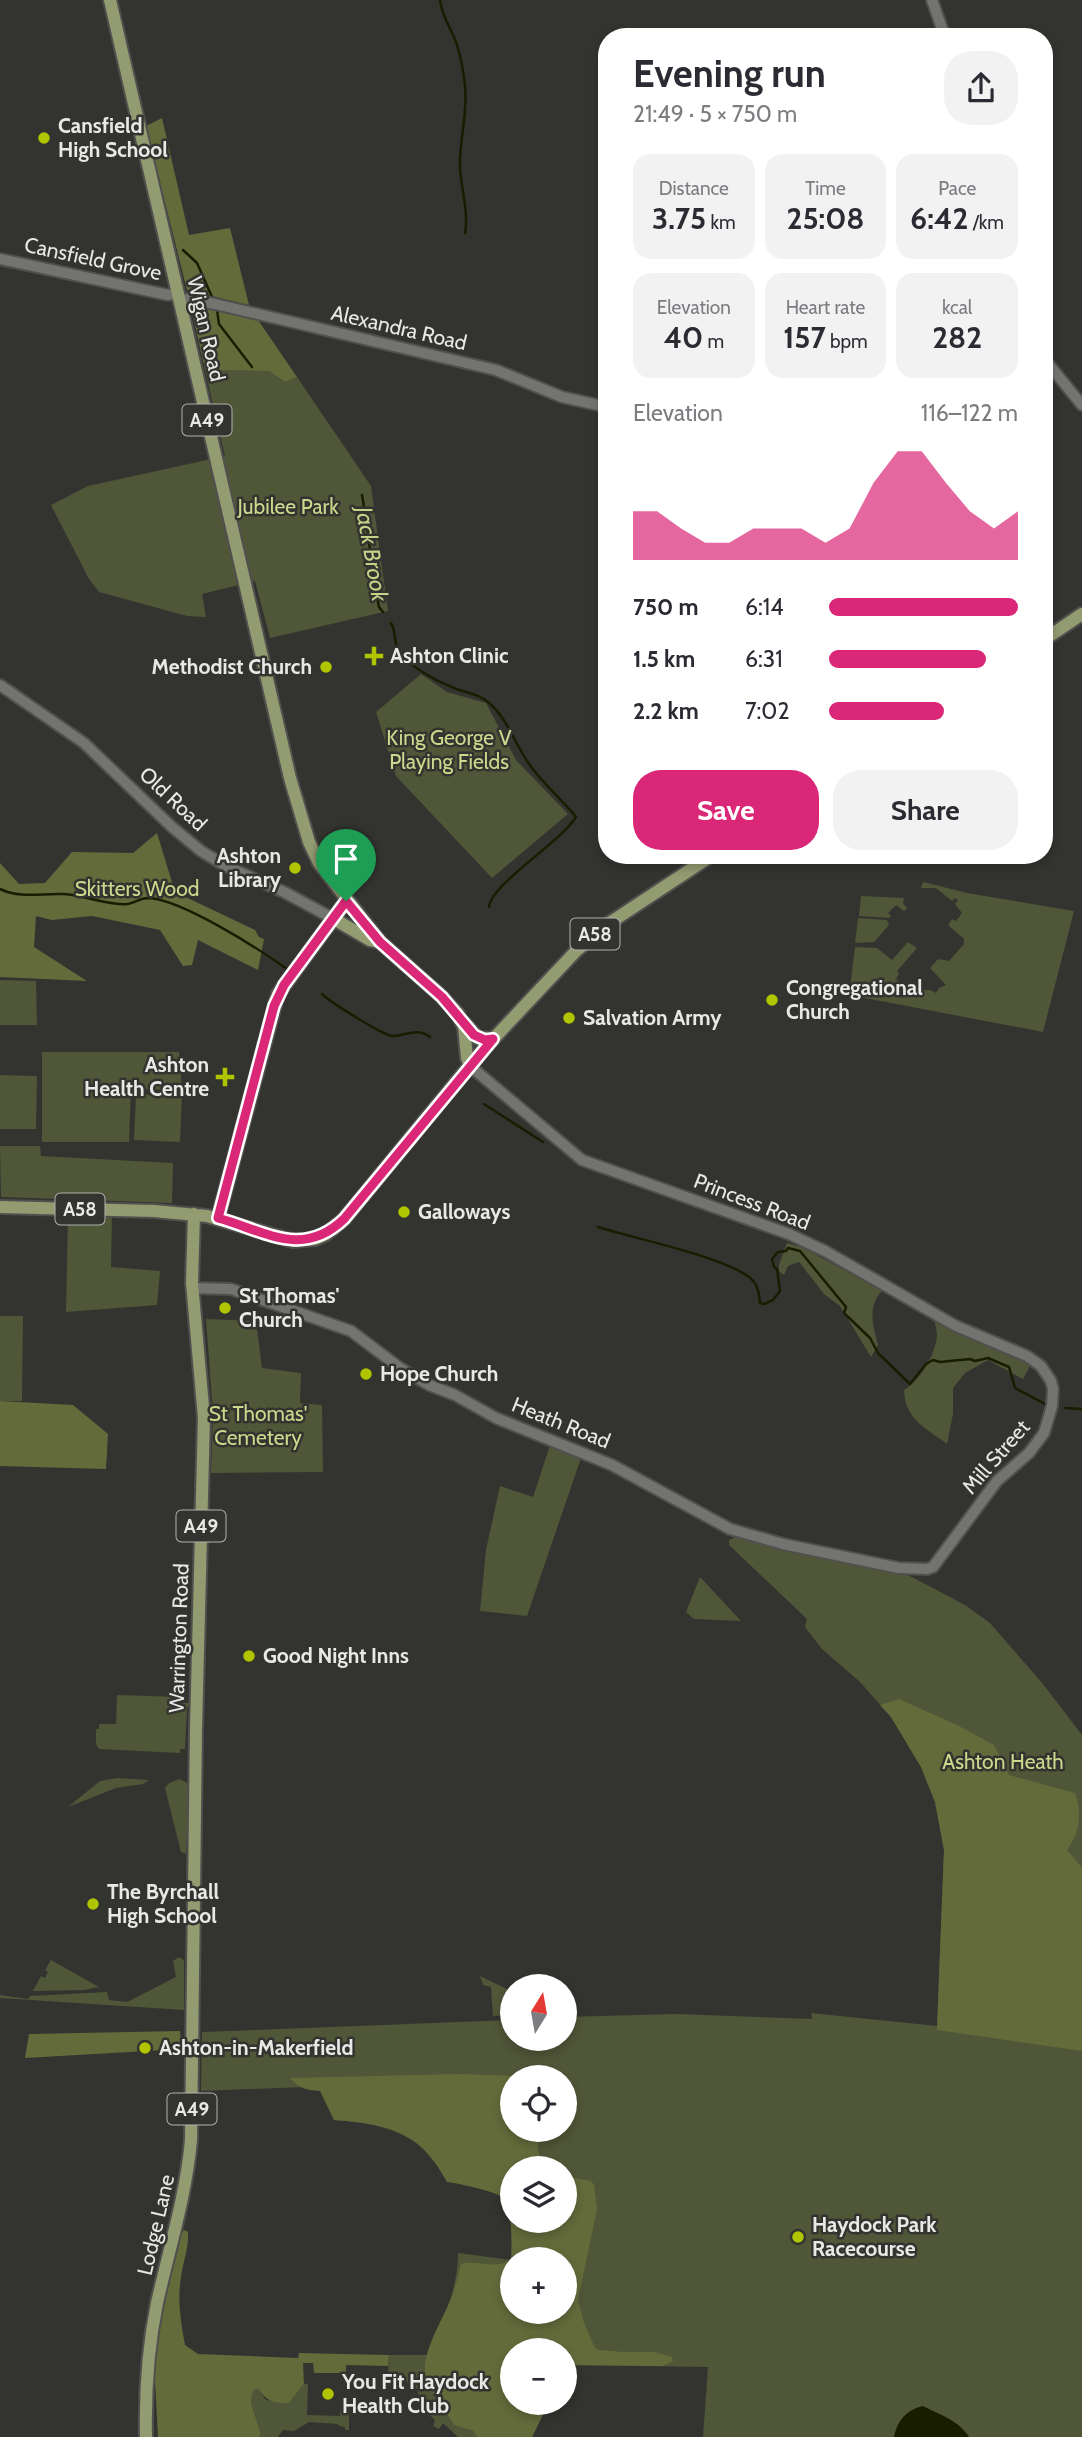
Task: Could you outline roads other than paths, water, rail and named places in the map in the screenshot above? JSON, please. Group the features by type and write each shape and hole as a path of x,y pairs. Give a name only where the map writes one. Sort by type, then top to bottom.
{"main road":[{"name":"Wigan Road","path":"110,0 293,790 314,854 346,901 380,942 439,994 474,1035 485,1040 493,1039"},
{"path":"1053,634 1082,614"},
{"name":"A58","path":"0,1207 194,1214 218,1218 293,1241 315,1239 326,1234 344,1219 493,1039 587,940 699,864"},
{"path":"218,1218 274,1006 284,985 346,901"},
{"name":"Wigan Road","path":"334,919 370,940 380,942"},
{"path":"458,1014 464,1027 470,1066"},
{"name":"Warrington Road","path":"192,2021 204,1418 192,1288 194,1214"},
{"name":"Lodge Lane","path":"146,2437 145,2400 150,2341 186,2184 190,2154 192,2021"}],"street":[{"path":"932,0 942,28"},
{"name":"Cansfield Grove","path":"0,259 178,297"},
{"name":"Alexandra Road","path":"178,297 482,366 517,377 562,397 598,405"},
{"path":"1053,371 1082,405"},
{"name":"Old Road","path":"0,685 85,743 172,827 201,851 334,919"},
{"name":"Princess Road","path":"470,1066 582,1160 789,1234 825,1251 956,1326 1034,1359"},
{"name":"Heath Road","path":"192,1288 231,1289 279,1308 344,1328 429,1385 455,1395 496,1418 612,1465 730,1529 783,1544 850,1558 900,1568 927,1569"},
{"name":"Mill Street","path":"927,1569 939,1561 997,1481 1029,1453 1044,1433 1052,1406 1053,1389 1047,1374 1034,1359"}],"waterway":[{"path":"440,0 457,45 465,85 460,161 465,233"},
{"name":"Jack Brook","path":"183,250 197,263 212,297"},
{"name":"Jack Brook","path":"217,310 219,324 252,367"},
{"name":"Jack Brook","path":"362,495 376,593 383,612"},
{"name":"Jack Brook","path":"391,623 398,650 411,664 440,682 480,697 496,709 529,765 576,817 556,839 502,886 489,907"},
{"path":"0,889 23,895 72,895 119,904 145,898 162,901 219,926 287,969"},
{"path":"322,994 388,1035 416,1032 430,1037"},
{"path":"484,1104 543,1142"},
{"path":"598,1227 727,1265 744,1273 754,1282 760,1303 764,1304 773,1300 780,1291 777,1269 772,1259 778,1252 788,1248 800,1251 846,1307 844,1313 870,1338 878,1353 910,1384 926,1364 933,1360 975,1361 988,1358 1009,1367 1015,1388 1045,1404"},
{"path":"1065,1408 1082,1409"}],"place":[{"name":"Cansfield High School","path":"44,138"},
{"name":"Ashton Clinic","path":"374,656"},
{"name":"Methodist Church","path":"326,667"},
{"name":"Ashton Library","path":"295,868"},
{"name":"Congregational Church","path":"772,1000"},
{"name":"Salvation Army","path":"569,1018"},
{"name":"Ashton Health Centre","path":"225,1077"},
{"name":"Galloways","path":"404,1212"},
{"name":"St Thomas' Church","path":"225,1308"},
{"name":"Hope Church","path":"366,1374"},
{"name":"Good Night Inns","path":"249,1656"},
{"name":"The Byrchall High School","path":"93,1904"},
{"name":"Ashton-in-Makerfield","path":"145,2048"},
{"name":"Haydock Park Racecourse","path":"798,2237"},
{"name":"You Fit Haydock Health Club","path":"328,2394"}],"park label":[{"name":"Jubilee Park","path":"288,507"},
{"name":"King George V Playing Fields","path":"449,750"},
{"name":"Skitters Wood","path":"137,889"},
{"name":"St Thomas' Cemetery","path":"258,1426"},
{"name":"Ashton Heath","path":"1003,1762"}]}
